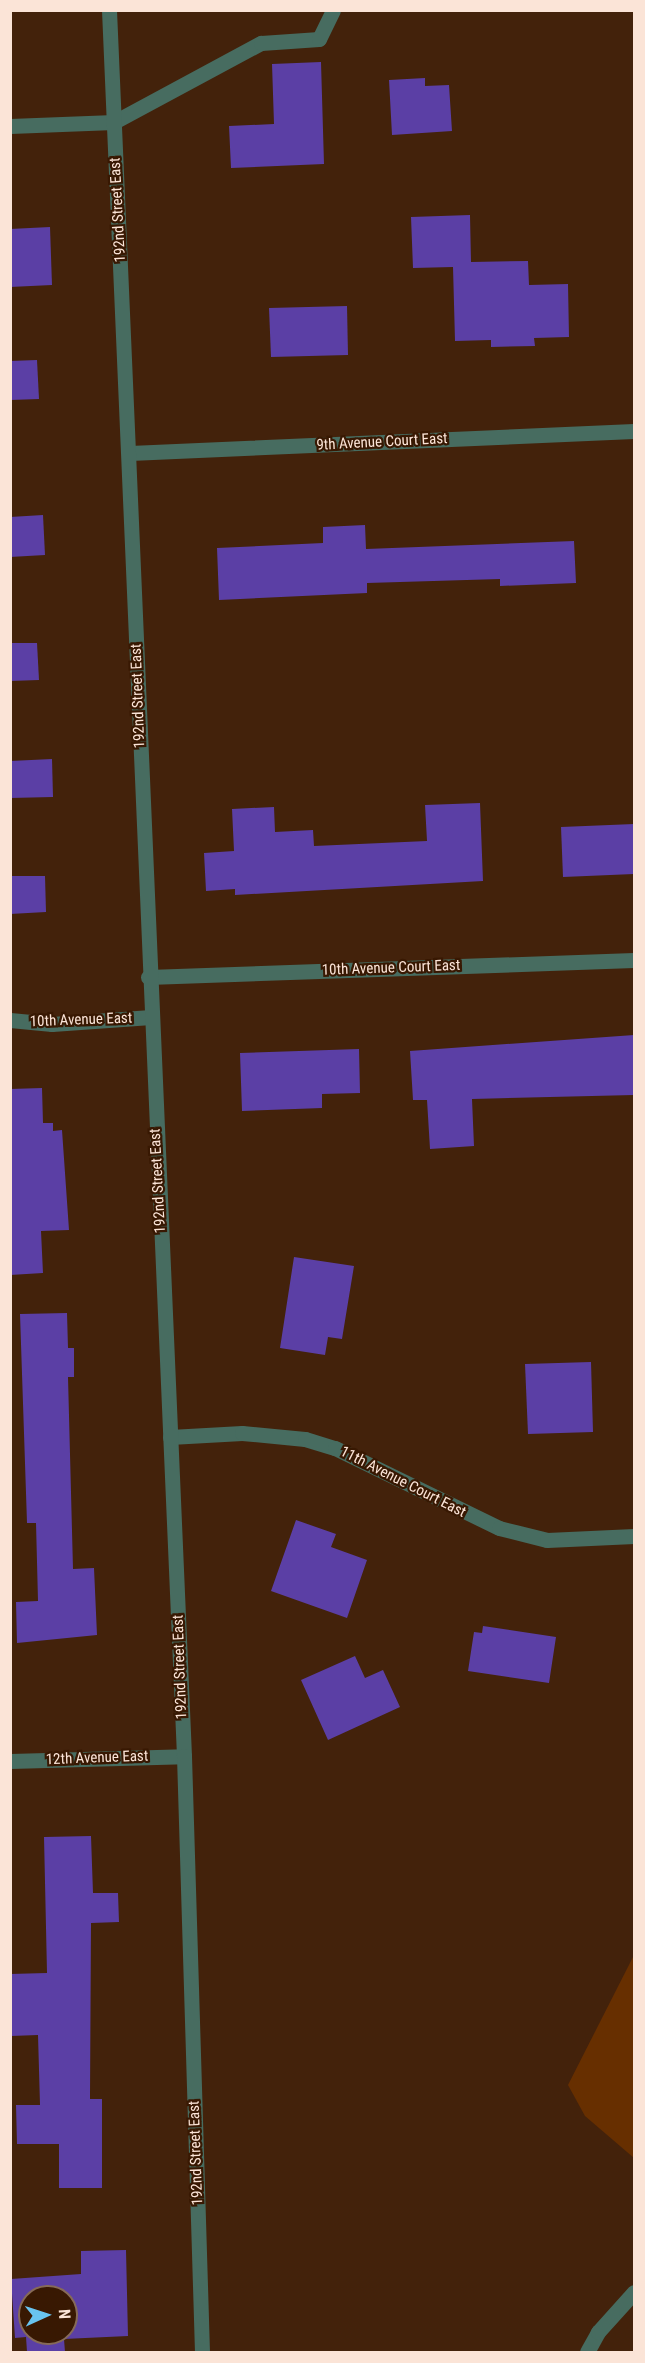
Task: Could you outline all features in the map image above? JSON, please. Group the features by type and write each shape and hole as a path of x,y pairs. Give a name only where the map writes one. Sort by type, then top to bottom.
{"street":[{"name":"192nd Street East","path":"109,10 130,453 148,977 184,1756 202,2352"},
{"path":"10,126 114,122 261,43 319,39 333,10"},
{"name":"9th Avenue Court East","path":"130,453 634,431"},
{"name":"10th Avenue Court East","path":"148,977 634,960"},
{"name":"10th Avenue East","path":"10,1020 52,1024 151,1017"},
{"name":"11th Avenue Court East","path":"170,1437 242,1433 306,1439 335,1448 499,1528 547,1540 634,1536"},
{"name":"12th Avenue East","path":"10,1761 184,1756"},
{"path":"587,2352 598,2332 634,2292"}],"shaded area":[{"path":"634,1955 634,2158 585,2116 568,2085"}],"building":[{"path":"321,62 324,164 231,168 229,126 274,124 272,64"},
{"path":"425,78 425,86 449,85 452,131 392,135 389,80"},
{"path":"470,215 471,262 528,261 529,285 568,284 569,337 534,338 535,346 491,347 491,340 455,341 453,267 413,268 411,217"},
{"path":"50,227 52,285 10,287 10,229"},
{"path":"347,306 348,355 271,357 269,308"},
{"path":"37,360 39,399 10,400 10,361"},
{"path":"43,515 45,555 10,557 10,517"},
{"path":"365,525 366,549 574,541 576,583 500,586 500,579 367,583 367,593 219,600 217,548 323,543 323,527"},
{"path":"10,643 37,643 39,680 10,681"},
{"path":"52,759 53,797 10,798 10,761"},
{"path":"480,803 483,881 235,895 235,889 206,891 204,853 234,851 232,809 274,807 275,832 313,830 314,846 427,841 425,805"},
{"path":"634,824 634,874 563,877 561,827"},
{"path":"10,876 45,876 46,912 10,914"},
{"path":"634,1035 634,1095 472,1099 474,1146 430,1149 427,1100 413,1100 410,1051"},
{"path":"359,1049 360,1093 322,1094 322,1108 242,1111 240,1053"},
{"path":"42,1088 43,1123 53,1123 53,1131 62,1130 69,1230 41,1231 43,1273 10,1275 10,1089"},
{"path":"294,1257 354,1266 342,1339 328,1337 325,1355 280,1348"},
{"path":"67,1313 68,1348 74,1348 74,1377 68,1377 73,1569 94,1568 97,1635 17,1643 16,1602 38,1601 36,1523 27,1523 20,1314"},
{"path":"591,1362 593,1432 528,1434 525,1364"},
{"path":"296,1520 336,1534 331,1547 367,1560 347,1618 271,1591"},
{"path":"483,1626 556,1637 549,1683 468,1671 474,1632 482,1633"},
{"path":"355,1656 365,1678 383,1670 400,1707 328,1740 301,1680"},
{"path":"91,1836 93,1893 118,1893 119,1922 91,1923 90,2099 102,2099 102,2188 59,2188 59,2144 17,2144 16,2105 40,2105 38,2035 11,2036 10,1974 47,1973 44,1837"},
{"path":"126,2250 128,2336 78,2338 78,2285 18,2285 18,2338 15,2338 11,2279 81,2274 81,2251"},
{"path":"27,2345 64,2345 65,2352 27,2352"}]}
